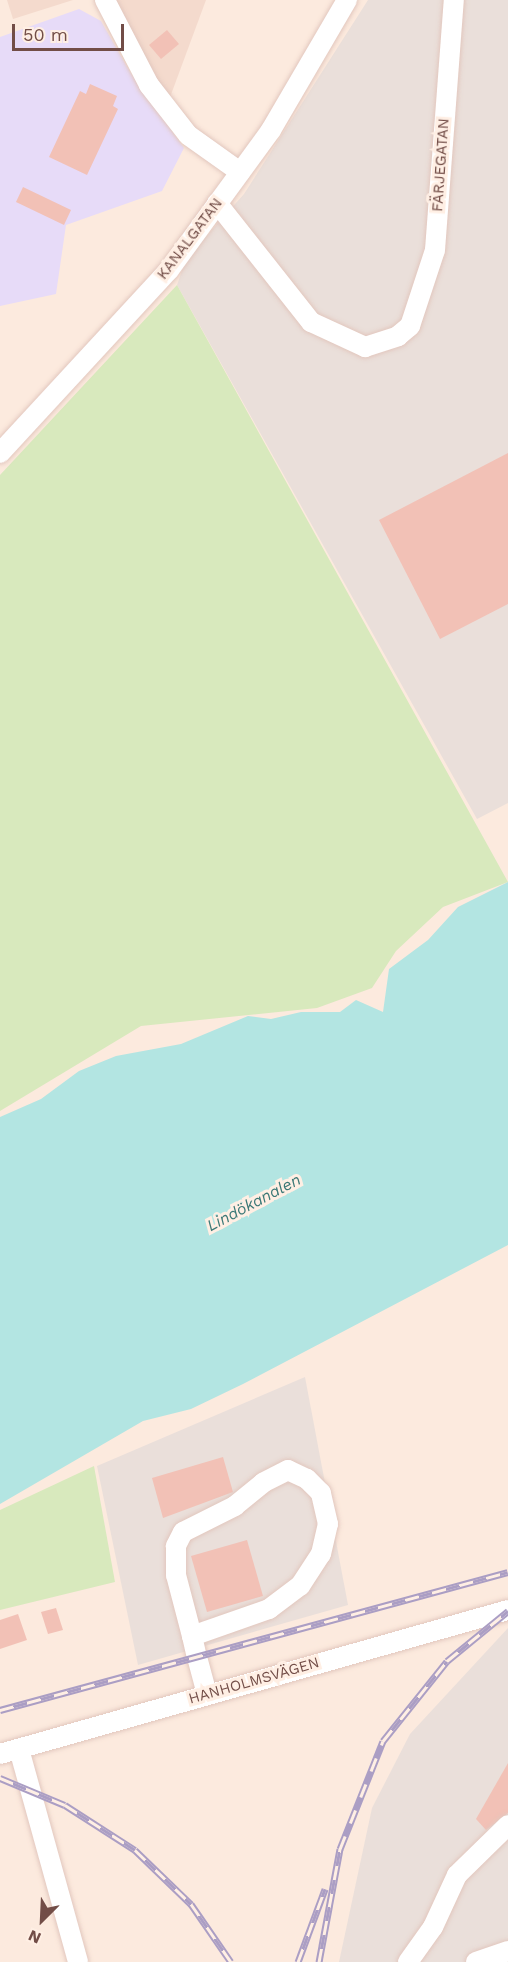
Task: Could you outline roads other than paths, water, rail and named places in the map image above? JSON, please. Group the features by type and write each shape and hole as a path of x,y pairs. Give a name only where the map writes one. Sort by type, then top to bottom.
{"street":[{"path":"105,0 154,92 188,135 240,172"},
{"name":"KANALGATAN","path":"0,453 169,270 240,172 309,70 347,0"},
{"name":"FÄRJEGATAN","path":"217,203 311,322 365,347 378,347 410,326 435,250 454,0"},
{"path":"192,1636 269,1609 300,1586 321,1554 328,1524 321,1493 307,1479 288,1470 183,1532 176,1546 176,1575 207,1694"},
{"name":"HANHOLMSVÄGEN","path":"9,1751 508,1610"},
{"path":"9,1751 78,1962"},
{"path":"408,1962 433,1927 457,1875 508,1825"},
{"path":"476,1962 508,1951"}],"water":[{"name":"Lindökanalen","path":"508,882 508,1245 243,1384 191,1409 143,1421 0,1504 0,1117 41,1099 79,1071 116,1056 181,1044 248,1016 271,1019 301,1012 340,1012 356,1000 383,1012 389,969 428,940 458,907"}],"railway":[{"path":"0,1710 508,1572"},
{"path":"319,1962 340,1849 383,1741 447,1661 508,1611"},
{"path":"0,1778 65,1805 135,1850 191,1904 231,1962"},
{"path":"298,1962 325,1889"}]}
